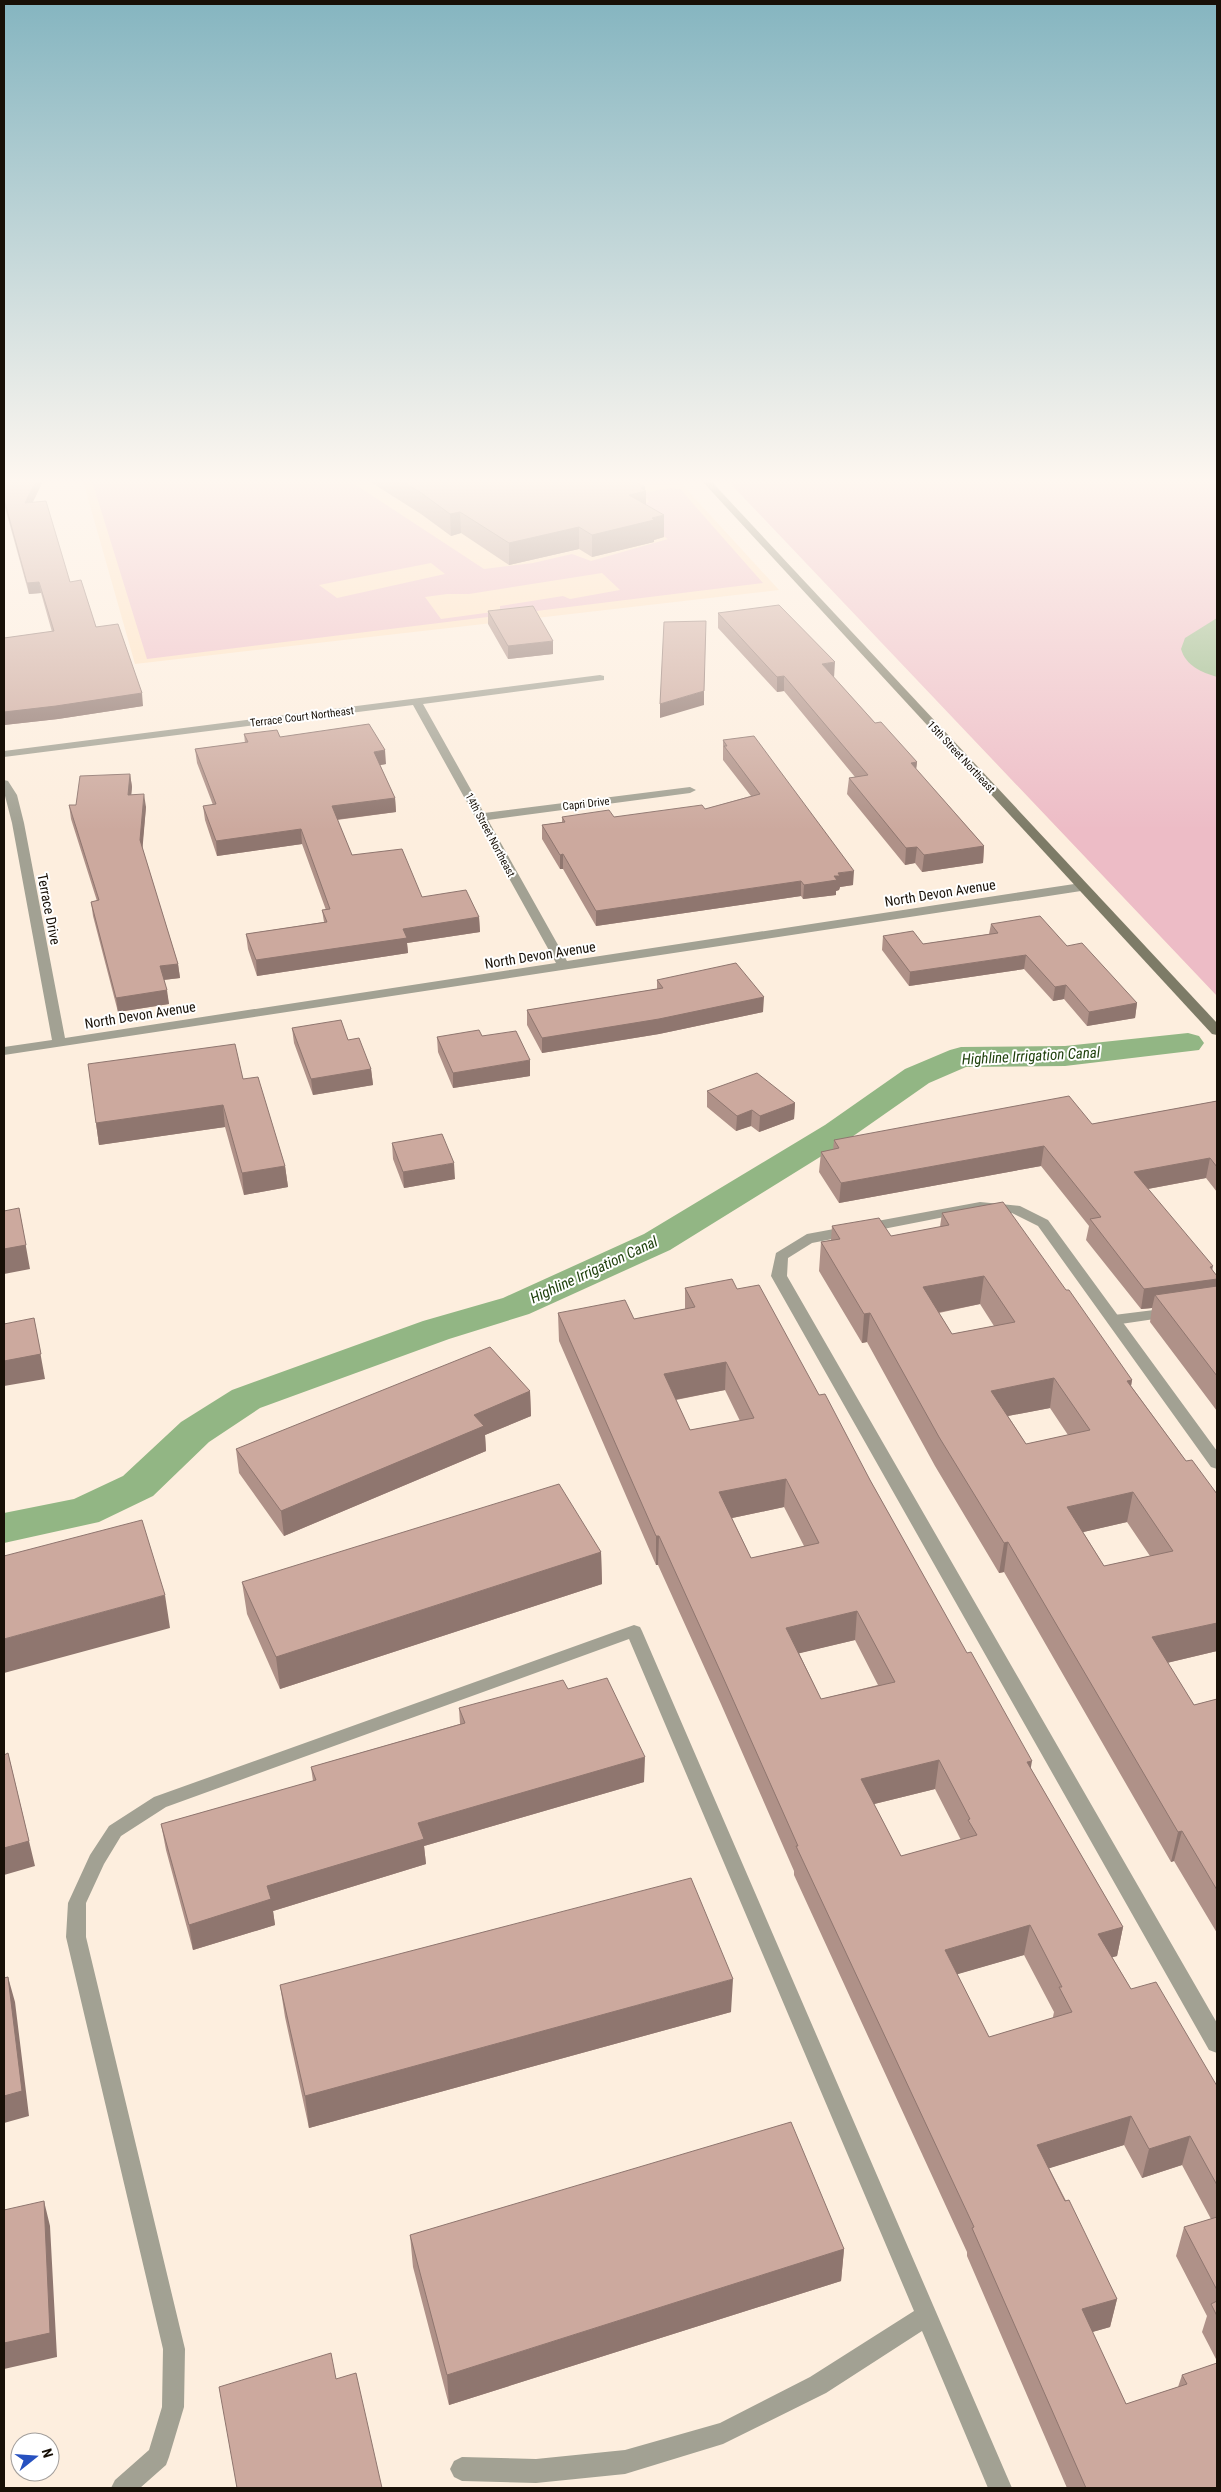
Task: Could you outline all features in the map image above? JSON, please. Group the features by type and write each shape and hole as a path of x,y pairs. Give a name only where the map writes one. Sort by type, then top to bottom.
{"street":[{"name":"15th Street Northeast","path":"813,597 1217,1031"},
{"name":"Terrace Court Northeast","path":"4,754 417,703 600,678"},
{"name":"14th Street Northeast","path":"417,703 564,967"},
{"name":"Terrace Drive","path":"4,783 12,795 18,823 59,1043"},
{"name":"Capri Drive","path":"482,817 690,790"},
{"name":"North Devon Avenue","path":"4,1051 1081,887"},
{"path":"1217,1463 1043,1224 1016,1209 980,1206 807,1240 781,1256 779,1276 1217,2043"}],"lane":[{"path":"1114,1320 1188,1310"},
{"path":"123,2488 158,2457 172,2407 174,2350 76,1937 77,1903 97,1860 115,1831 160,1802 634,1631 1000,2488"},
{"path":"462,2469 536,2471 625,2462 723,2433 818,2385 926,2316"}],"shaded area":[{"path":"116,597 716,597 135,664"},
{"path":"128,597 425,597 441,619 500,611 500,606 555,597 570,599 647,597 147,659"},
{"path":"838,597 1217,597 1217,996"},
{"path":"1217,618 1217,677 1195,668 1186,660 1181,649 1185,638"}],"building":[{"path":"44,597 87,597 96,627 118,624 142,693 4,712 4,638 54,631"},
{"path":"779,605 835,662 822,664 875,723 881,722 917,762 911,763 984,846 924,855 917,847 906,848 849,778 868,775 784,676 777,677 718,613"},
{"path":"533,606 553,641 508,646 488,611"},
{"path":"706,621 704,691 660,704 664,622"},
{"path":"369,724 385,750 374,752 395,798 332,806 352,855 402,849 422,897 466,890 479,917 403,929 407,938 256,960 246,934 327,922 322,910 330,909 301,829 216,841 203,806 216,804 195,749 248,742 244,734 277,730 280,737"},
{"path":"754,736 854,871 838,873 840,876 834,876 837,880 804,885 801,881 596,911 563,854 560,855 542,825 565,822 562,817 609,810 614,817 702,805 705,809 760,794 724,746 727,746 723,740"},
{"path":"130,774 128,795 144,794 140,840 178,964 160,966 167,990 116,998 91,902 99,900 69,805 76,805 80,776"},
{"path":"1040,916 1067,946 1082,943 1137,1003 1089,1012 1066,985 1055,987 1026,955 910,972 883,936 913,931 923,944 998,933 991,924"},
{"path":"736,963 764,997 659,1019 542,1038 527,1010 663,988 657,980"},
{"path":"341,1020 348,1040 359,1038 371,1069 311,1079 292,1028"},
{"path":"479,1030 482,1036 516,1031 530,1060 453,1073 437,1037"},
{"path":"235,1044 243,1079 258,1077 285,1166 242,1173 223,1105 96,1123 88,1064"},
{"path":"757,1073 795,1103 760,1116 752,1110 737,1116 707,1091"},
{"path":"1069,1096 1092,1124 1217,1101 1217,1167 1210,1158 1134,1172 1213,1266 1210,1267 1217,1276 1217,1279 1144,1289 1090,1219 1101,1217 1044,1146 841,1183 821,1152 839,1148 834,1140"},
{"path":"442,1134 454,1163 403,1172 392,1143"},
{"path":"1003,1202 1066,1290 1069,1290 1132,1380 1127,1381 1186,1461 1192,1460 1217,1494 1217,1623 1152,1637 1194,1705 1217,1699 1217,1890 1182,1831 1178,1832 1008,1542 1004,1543 939,1437 870,1313 864,1314 821,1242 840,1239 832,1226 879,1218 891,1236 949,1225 942,1213","holes":["984,1276 1015,1322 952,1334 923,1287","1054,1378 1090,1430 1026,1444 991,1391","1133,1492 1173,1551 1104,1566 1067,1507"]},
{"path":"19,1208 26,1245 4,1249 4,1211"},
{"path":"732,1279 737,1289 759,1285 819,1395 825,1394 870,1480 967,1653 971,1652 1032,1761 1027,1762 1123,1927 1098,1934 1131,1989 1156,1982 1217,2086 1217,2185 1190,2136 1149,2149 1131,2116 1037,2145 1065,2201 1069,2200 1117,2299 1082,2309 1126,2404 1187,2384 1182,2375 1217,2363 1217,2488 1086,2488 972,2228 974,2227 796,1846 798,1846 722,1675 659,1536 656,1536 558,1313 625,1300 634,1319 695,1307 685,1288","holes":["726,1362 754,1418 690,1430 664,1374","786,1479 819,1543 751,1558 719,1492","857,1611 895,1682 821,1699 786,1628","939,1760 977,1835 901,1856 861,1779","1030,1925 1062,1987 1059,1987 1072,2012 989,2037 945,1950"]},
{"path":"1217,1286 1217,1376 1155,1295"},
{"path":"34,1318 41,1354 4,1361 4,1324"},
{"path":"490,1347 530,1391 474,1415 484,1426 281,1511 236,1449"},
{"path":"559,1484 601,1552 276,1657 242,1582"},
{"path":"142,1520 165,1595 4,1639 4,1556"},
{"path":"607,1678 645,1757 418,1823 424,1839 267,1886 271,1899 189,1925 161,1824 316,1780 311,1767 465,1723 459,1708 563,1680 568,1689"},
{"path":"8,1753 29,1841 4,1848 4,1755"},
{"path":"691,1878 733,1979 305,2096 280,1985"},
{"path":"8,1977 22,2091 4,2096 4,1978"},
{"path":"791,2122 844,2249 447,2375 410,2235"},
{"path":"44,2201 50,2333 4,2343 4,2210"},
{"path":"1217,2217 1217,2290 1184,2227"},
{"path":"1217,2301 1217,2316 1211,2304"},
{"path":"331,2353 336,2379 356,2373 382,2488 237,2488 219,2387"}],"waterway":[{"name":"Highline Irrigation Canal","path":"4,1528 84,1512 138,1486 195,1432 246,1399 436,1330 516,1306 657,1242 837,1132 880,1104 917,1076 961,1057 1065,1056 1188,1043"}]}
